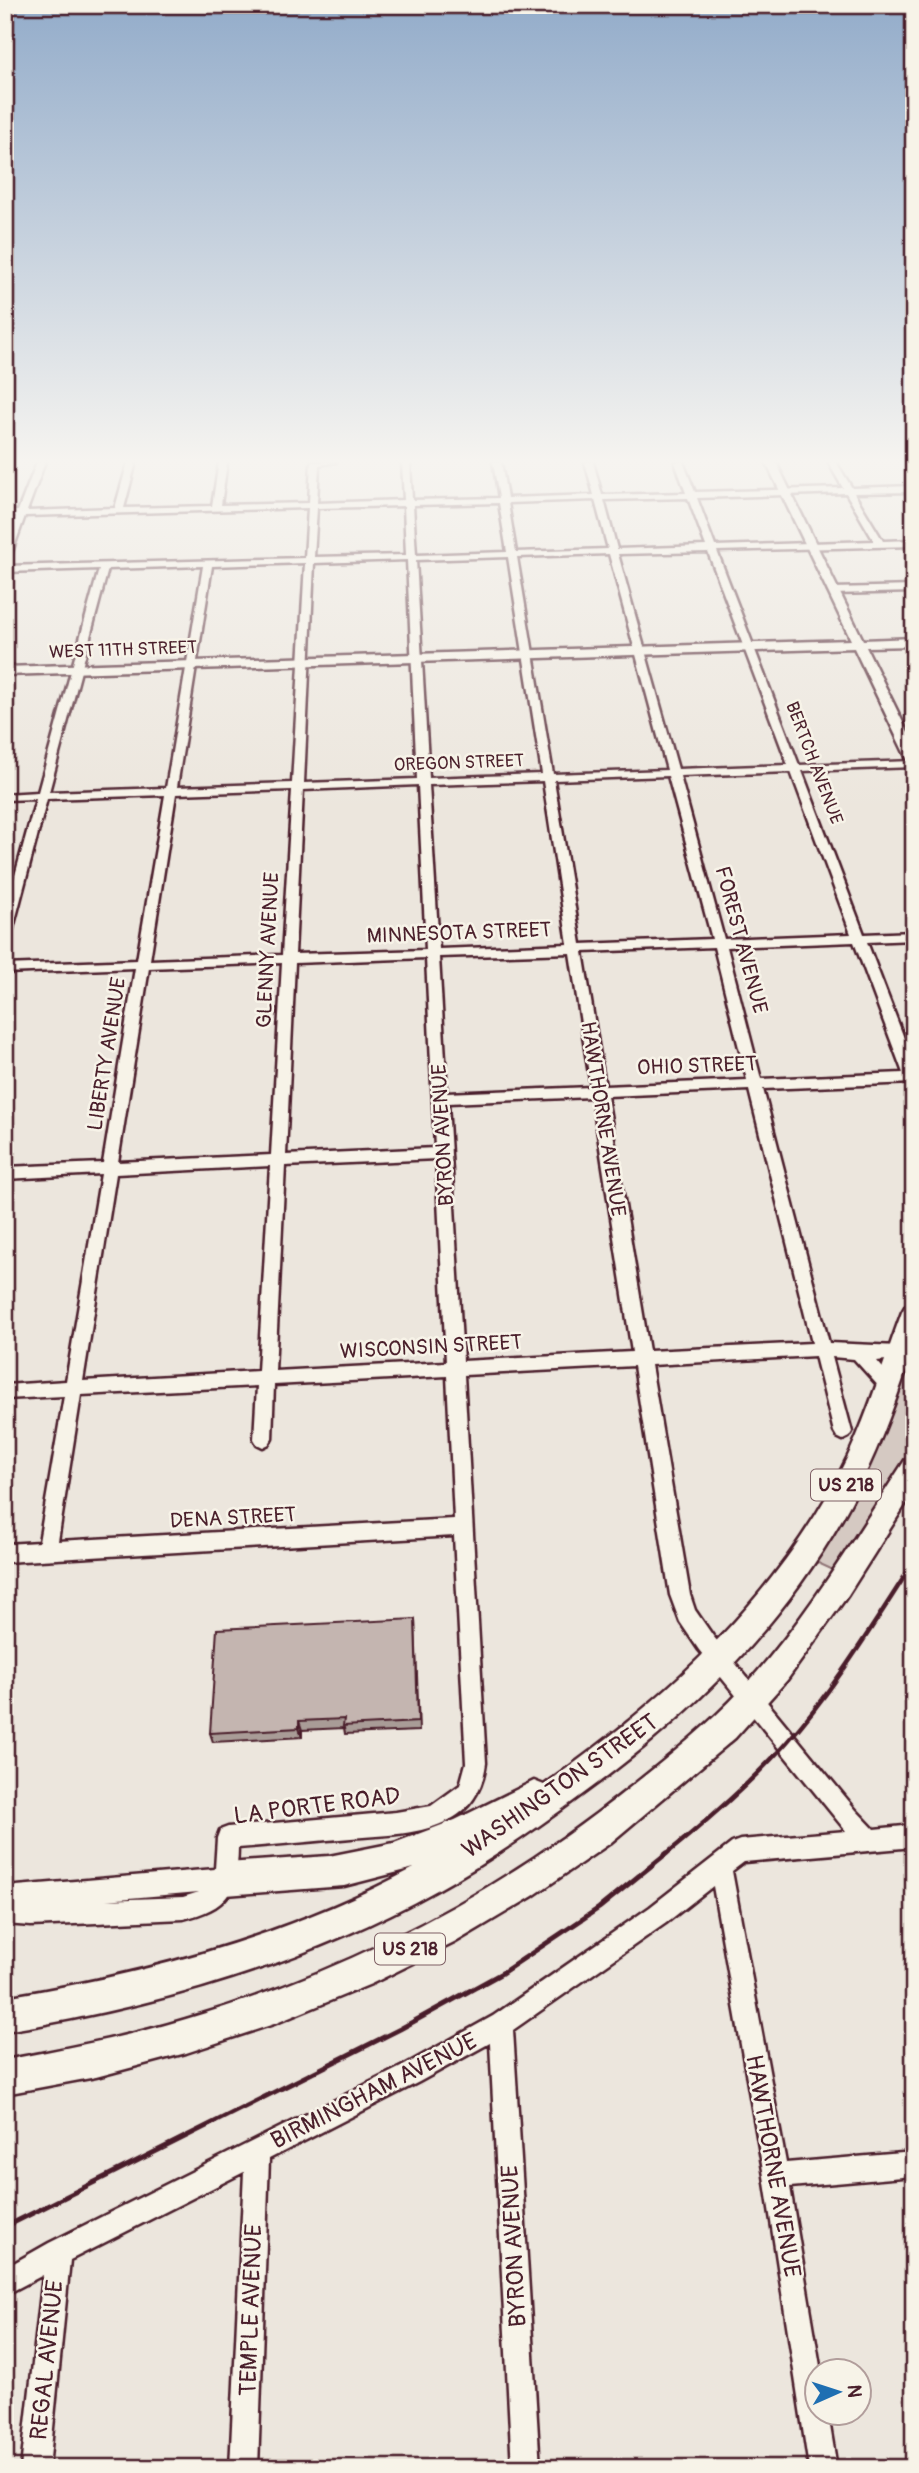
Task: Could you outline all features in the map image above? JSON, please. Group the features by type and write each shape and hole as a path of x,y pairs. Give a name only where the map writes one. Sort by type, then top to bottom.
{"highway":[{"name":"WASHINGTON STREET","path":"5,2014 56,2007 178,1978 243,1958 368,1907 422,1881 510,1828 614,1754 721,1661 782,1587 824,1523 864,1447 914,1312"},
{"name":"US 218","path":"5,2077 106,2058 198,2034 314,1993 451,1928 504,1897 593,1837 645,1797 753,1699 820,1614 914,1468"},
{"path":"226,1879 343,1870 399,1857 465,1833 614,1754"}],"main road":[{"path":"826,577 914,759"},
{"name":"WEST 11TH STREET","path":"5,671 914,642"}],"street":[{"path":"5,936 101,577"},
{"name":"LIBERTY AVENUE","path":"47,1551 206,577"},
{"name":"GLENNY AVENUE","path":"263,1439 310,577"},
{"name":"BYRON AVENUE","path":"412,577 476,1763 474,1778 467,1792 456,1802"},
{"name":"HAWTHORNE AVENUE","path":"516,577 680,1595 687,1615 721,1661 869,1839"},
{"name":"FOREST AVENUE","path":"620,577 719,943 843,1432"},
{"name":"BERTCH AVENUE","path":"723,577 913,1078"},
{"path":"833,591 914,589"},
{"name":"OREGON STREET","path":"5,797 914,764"},
{"name":"MINNESOTA STREET","path":"5,969 914,936"},
{"name":"OHIO STREET","path":"440,1098 913,1078"},
{"path":"5,1173 444,1153"},
{"name":"WISCONSIN STREET","path":"5,1392 822,1349 898,1353"},
{"path":"859,1353 888,1385"},
{"name":"DENA STREET","path":"5,1553 463,1527"},
{"name":"LA PORTE ROAD","path":"226,1879 228,1838 415,1821 445,1811 456,1802"},
{"path":"720,1866 740,1851 914,1836"},
{"name":"HAWTHORNE AVENUE","path":"720,1866 776,2176 823,2468"},
{"name":"BIRMINGHAM AVENUE","path":"5,2282 58,2252 411,2074 501,2024 658,1915 720,1866"},
{"path":"5,1898 226,1879"},
{"path":"5,1913 31,1915 183,1908 210,1900 217,1895 226,1879"},
{"name":"BYRON AVENUE","path":"501,2024 526,2468"},
{"name":"TEMPLE AVENUE","path":"244,2468 257,2152"},
{"path":"776,2176 914,2164"},
{"name":"REGAL AVENUE","path":"36,2468 58,2252"}],"shaded area":[{"path":"914,1309 914,1470 844,1575 803,1556 846,1484"}],"building":[{"path":"415,1619 418,1722 343,1726 344,1719 299,1721 299,1728 210,1733 217,1629"}],"railway":[{"path":"665,1855 744,1787 805,1721 854,1654 914,1562"},
{"path":"5,2227 400,2029 502,1973 599,1908 667,1853"}]}
